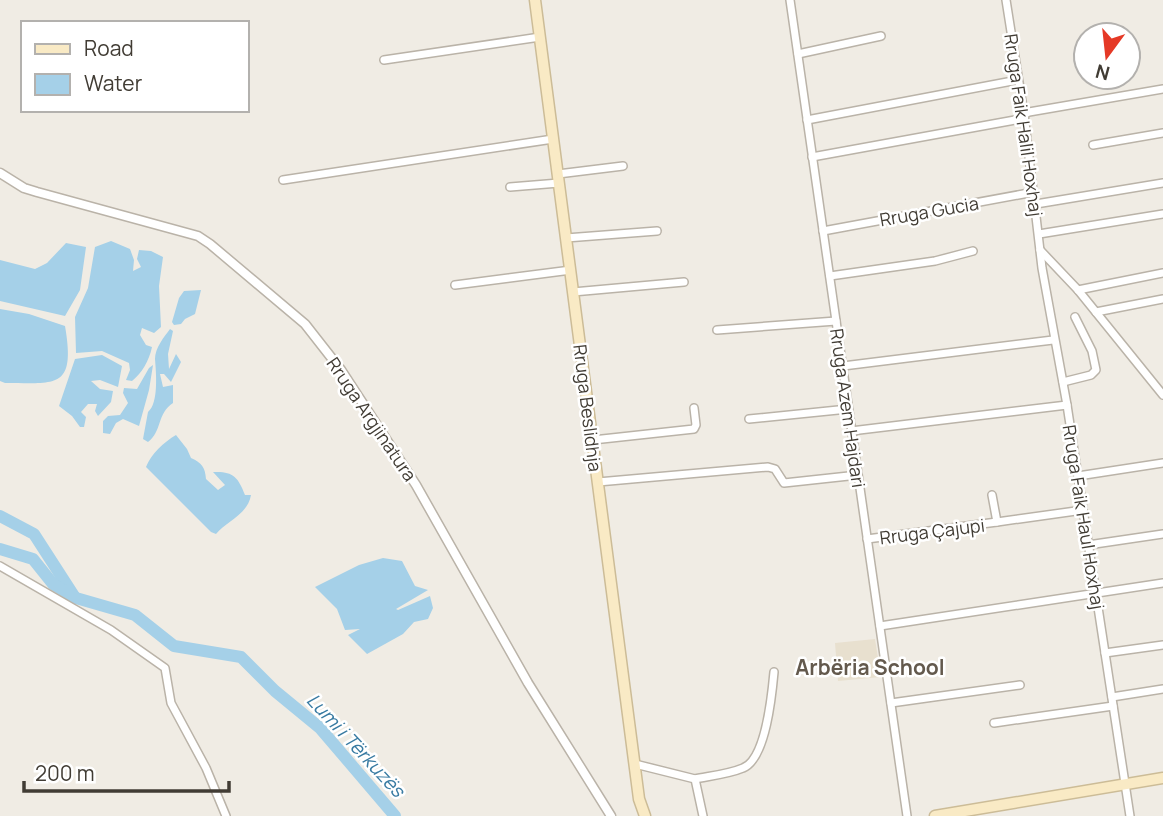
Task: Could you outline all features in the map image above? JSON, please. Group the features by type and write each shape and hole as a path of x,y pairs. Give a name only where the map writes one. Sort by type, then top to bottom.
{"main road":[{"name":"Rruga Beslidhja","path":"536,0 639,799 645,816"},
{"path":"935,816 1163,778"}],"street":[{"name":"Rruga Azem Hajdari","path":"790,0 907,816"},
{"name":"Rruga Faik Halil Hoxhaj","path":"1006,0 1024,114 1040,250"},
{"path":"798,54 881,36"},
{"path":"384,60 540,37"},
{"path":"807,120 1018,80"},
{"path":"812,157 1015,120 1024,114 1163,89"},
{"path":"1093,145 1163,133"},
{"path":"284,180 554,139"},
{"path":"510,187 623,166"},
{"name":"Rruga Argjinatura","path":"0,173 24,188 198,236 305,324 341,370 416,485 528,683 611,816"},
{"path":"1036,204 1163,183"},
{"name":"Rruga Gucia","path":"823,231 1034,192"},
{"path":"1039,234 1163,214"},
{"path":"566,238 657,231"},
{"path":"1040,250 1078,290 1163,395"},
{"name":"Rruga Faik Haul Hoxhaj","path":"1040,250 1067,405 1125,784"},
{"path":"830,276 935,261 973,251"},
{"path":"455,285 570,270"},
{"path":"1078,290 1163,274"},
{"path":"573,292 684,282"},
{"path":"1096,312 1163,299"},
{"path":"1063,382 1091,375 1096,370 1092,351 1075,317"},
{"path":"717,330 836,320"},
{"path":"843,366 1054,340"},
{"path":"851,431 1067,405"},
{"path":"593,440 694,429 694,408"},
{"path":"749,419 848,410"},
{"path":"1078,476 1163,463"},
{"path":"598,482 768,467 775,469 784,482 858,475"},
{"name":"Rruga Çajupi","path":"992,495 997,522"},
{"name":"Rruga Çajupi","path":"867,539 1083,510"},
{"path":"1088,545 1163,534"},
{"path":"0,566 111,630 165,668 171,703 206,768 226,816"},
{"path":"880,626 1163,583"},
{"path":"1105,653 1163,645"},
{"path":"635,764 695,779 744,768 759,751 774,671"},
{"path":"891,703 1020,685"},
{"path":"994,723 1163,689"},
{"path":"695,779 703,816"},
{"path":"1125,784 1130,816"}],"shaded area":[{"path":"875,639 881,677 838,681 835,643"}],"water":[{"path":"111,241 130,249 134,260 133,271 141,267 137,259 139,250 151,251 163,257 159,286 161,327 154,333 142,328 140,335 146,345 152,347 145,366 132,381 126,380 130,370 129,363 102,351 76,353 75,317 88,288 95,247"},
{"path":"66,243 86,247 80,290 65,316 0,301 0,260 35,269 47,263"},
{"path":"201,290 195,314 181,324 174,325 172,322 179,298 184,291"},
{"path":"0,309 29,314 65,326 67,362 58,379 37,383 0,381"},
{"path":"170,329 173,331 168,354 169,369 176,354 181,362 171,382 164,374 160,374 163,387 173,385 173,403 164,412 156,433 148,442 143,439 148,412 152,408 155,395 155,355"},
{"path":"102,355 122,366 118,387 100,380 91,381 100,389 113,391 111,402 98,416 95,411 97,404 88,404 81,412 86,417 84,427 80,427 72,416 59,406 75,359"},
{"path":"153,365 139,426 123,419 116,423 110,434 103,433 103,421 108,416 120,415 128,403 123,393 124,388 137,389"},
{"path":"176,435 191,458 202,466 206,479 218,490 225,485 213,472 225,472 234,476 245,495 251,495 242,512 216,534 146,467 158,449"},
{"path":"383,558 402,561 415,586 428,590 396,609 430,596 433,608 428,619 414,622 403,634 367,654 348,635 360,629 345,630 337,609 315,587 359,565"}],"waterway":[{"path":"0,516 34,534 74,596"},
{"name":"Lumi i Tërkuzës","path":"0,549 33,559 53,584 76,598 135,615 174,646 241,657 275,691 320,728 395,816"}],"district":[{"name":"Arbëria School","path":"870,667"}]}
